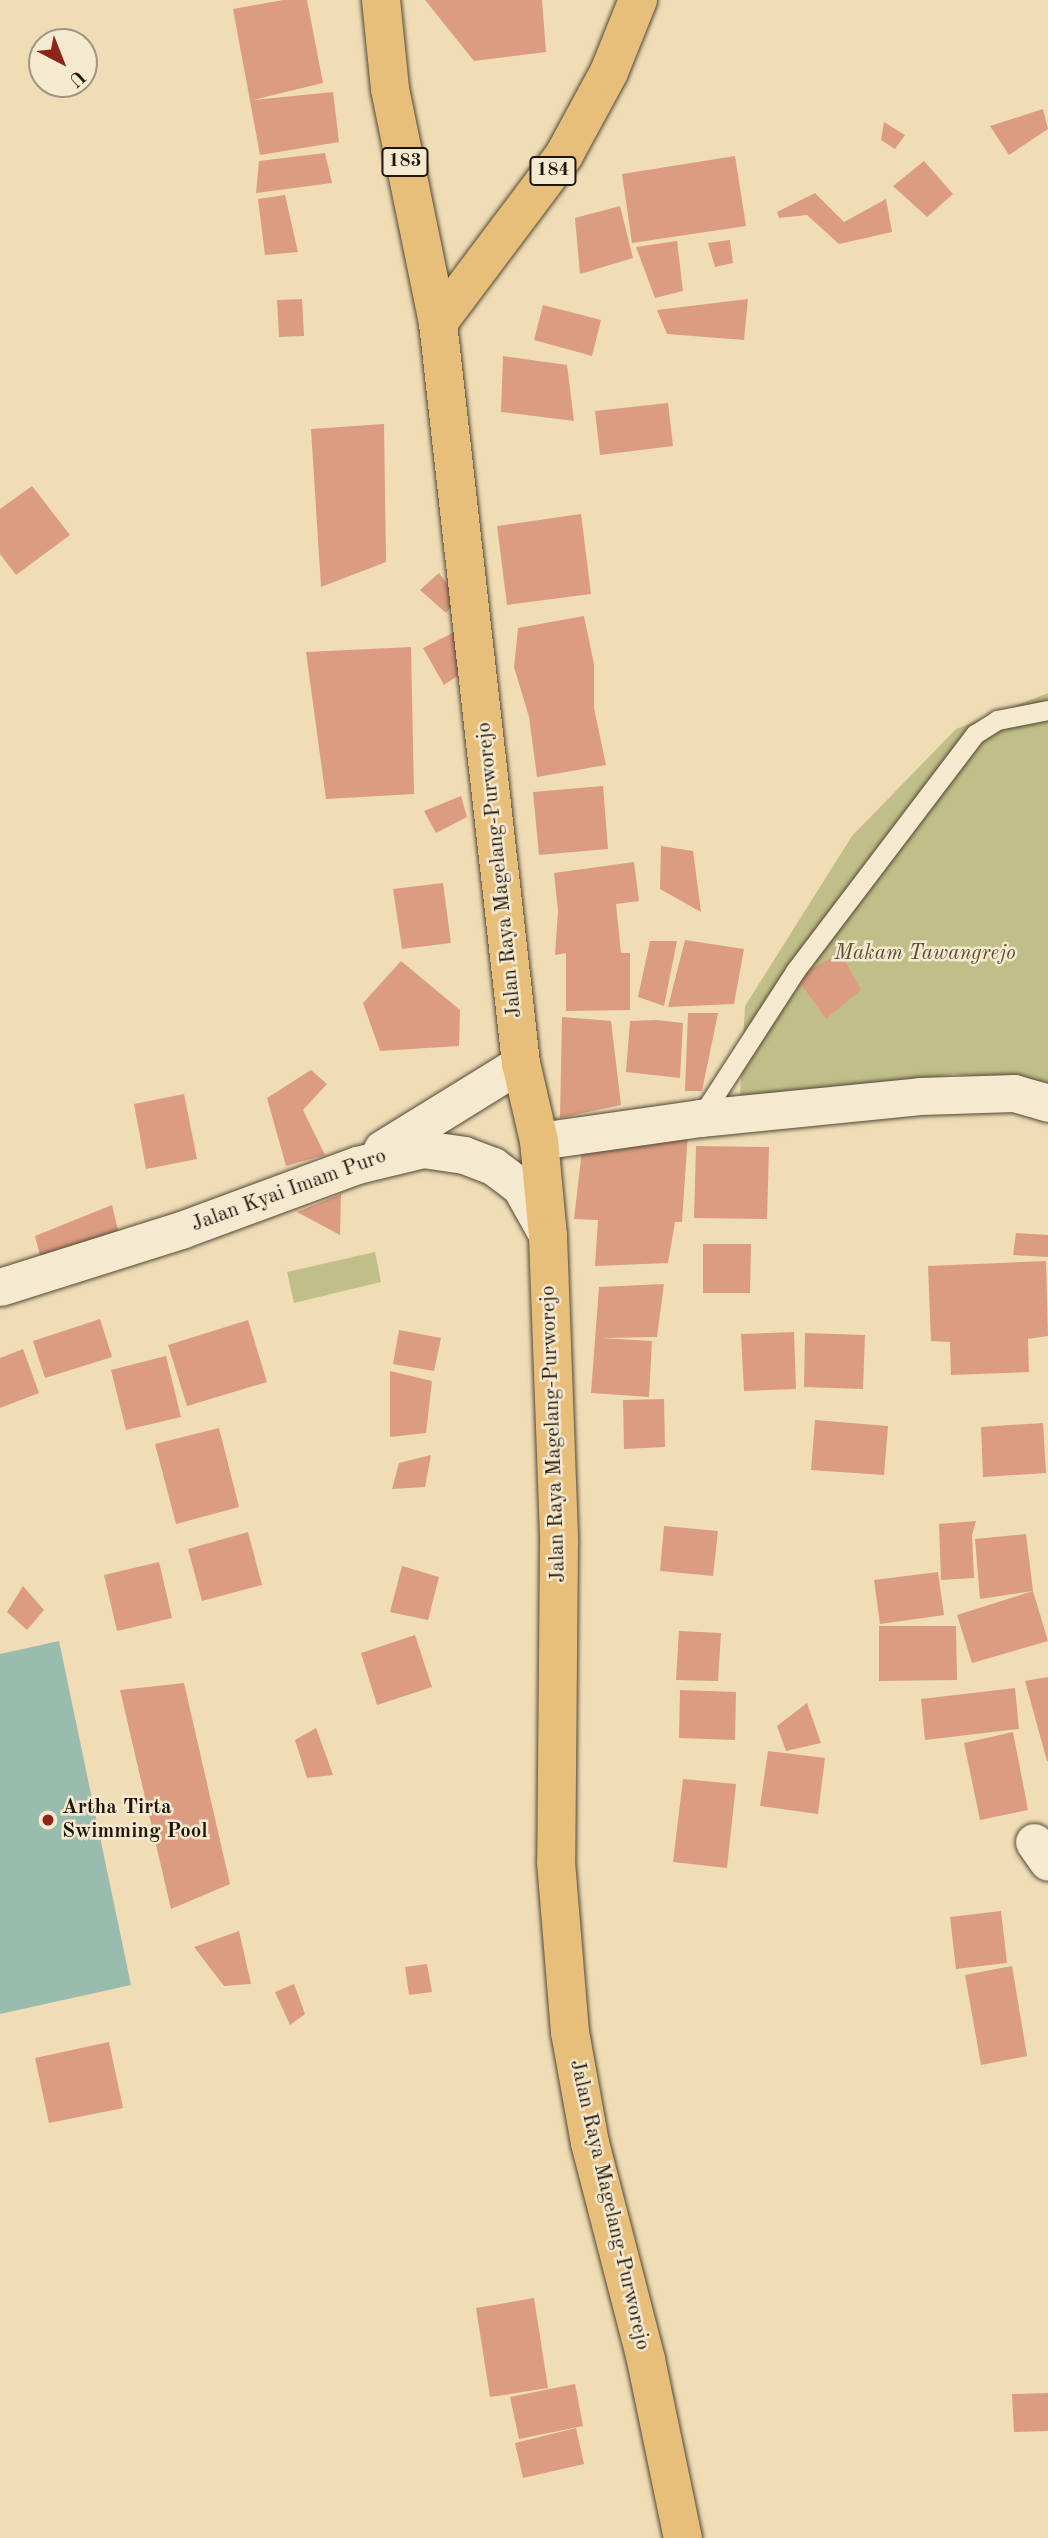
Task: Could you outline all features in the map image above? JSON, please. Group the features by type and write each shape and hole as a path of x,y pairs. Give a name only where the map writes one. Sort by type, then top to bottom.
{"main road":[{"name":"183","path":"381,0 390,89 438,323"},
{"name":"184","path":"438,323 564,155 609,72 638,0"},
{"name":"Jalan Raya Magelang-Purworejo","path":"438,323 521,1063 539,1141 548,1236 559,1543 556,1862 570,2032 590,2143 646,2360 683,2538"}],"street":[{"path":"357,1165 521,1063"},
{"path":"539,1141 700,1118 920,1096 1014,1093 1048,1103"},
{"name":"Jalan Kyai Imam Puro","path":"0,1287 181,1230 357,1165 424,1149 477,1159 520,1186 548,1236"}],"lane":[{"path":"700,1118 795,971 975,734 997,720 1048,710"}],"green space":[{"name":"Makam Tawangrejo","path":"1048,693 1048,1099 1025,1080 953,1074 779,1109 740,1095 745,1006 852,836 956,729"},
{"path":"375,1252 381,1282 294,1303 287,1272"}],"shaded area":[{"name":"Artha Tirta Swimming Pool","path":"59,1641 131,1985 0,2014 0,1654"}],"building":[{"path":"283,0 307,0 323,83 253,100 333,92 339,142 260,155 233,9"},
{"path":"425,0 542,0 546,52 474,61"},
{"path":"1043,109 1048,129 1009,155 990,126"},
{"path":"884,122 905,135 895,149 881,140"},
{"path":"325,153 332,183 256,193 259,161"},
{"path":"735,156 746,226 632,243 622,174"},
{"path":"924,161 953,194 927,217 893,186"},
{"path":"815,193 844,222 886,199 892,232 839,244 807,215 779,218 777,212"},
{"path":"285,195 298,252 265,255 258,199"},
{"path":"620,206 633,258 580,274 575,218"},
{"path":"730,240 733,263 715,267 708,243"},
{"path":"677,241 683,291 655,298 636,247"},
{"path":"302,299 304,336 279,337 277,300"},
{"path":"748,299 744,340 667,334 657,310"},
{"path":"543,305 601,320 592,356 534,340"},
{"path":"503,356 567,365 574,421 501,412"},
{"path":"668,403 673,446 600,455 595,411"},
{"path":"384,424 386,562 321,587 311,429"},
{"path":"32,486 70,535 16,575 0,554 0,509"},
{"path":"581,514 591,594 507,605 497,526"},
{"path":"439,573 458,598 446,613 420,590"},
{"path":"584,616 594,664 594,708 606,765 537,777 529,717 514,667 518,628"},
{"path":"456,631 468,669 444,685 423,648"},
{"path":"411,647 414,794 326,799 306,652"},
{"path":"603,786 608,849 539,855 533,792"},
{"path":"461,796 467,817 436,833 424,811"},
{"path":"661,846 693,851 701,912 660,889"},
{"path":"634,862 639,901 616,904 621,953 630,953 630,1010 566,1011 566,953 555,955 558,911 554,873"},
{"path":"443,883 451,943 402,949 393,889"},
{"path":"685,940 744,949 734,1004 668,1007"},
{"path":"650,941 677,941 664,1006 638,997"},
{"path":"841,953 861,990 826,1019 796,977"},
{"path":"401,961 460,1010 459,1046 380,1051 363,1003"},
{"path":"688,1013 718,1013 702,1091 685,1091"},
{"path":"562,1017 611,1021 621,1105 560,1118"},
{"path":"630,1021 683,1023 680,1078 626,1072"},
{"path":"311,1070 327,1084 303,1110 325,1155 286,1166 267,1098"},
{"path":"184,1094 197,1159 146,1169 134,1104"},
{"path":"688,1132 682,1222 675,1222 668,1263 595,1266 598,1220 574,1219 583,1141"},
{"path":"696,1146 769,1147 767,1219 694,1218"},
{"path":"341,1194 340,1235 297,1212"},
{"path":"112,1205 121,1243 43,1267 35,1236"},
{"path":"1016,1233 1048,1235 1048,1257 1013,1255"},
{"path":"703,1244 751,1244 750,1293 703,1293"},
{"path":"1046,1261 1048,1336 1028,1339 1029,1372 951,1375 950,1342 931,1341 928,1266"},
{"path":"664,1284 657,1337 601,1338 652,1341 649,1397 591,1393 599,1287"},
{"path":"100,1319 112,1357 45,1378 33,1341"},
{"path":"248,1320 267,1382 187,1406 168,1345"},
{"path":"399,1330 441,1338 434,1371 393,1364"},
{"path":"794,1332 796,1389 744,1391 741,1334"},
{"path":"805,1333 865,1335 863,1389 804,1387"},
{"path":"23,1349 39,1393 0,1408 0,1358"},
{"path":"166,1356 181,1417 126,1430 111,1370"},
{"path":"390,1371 432,1381 426,1433 390,1437"},
{"path":"664,1399 665,1447 624,1449 623,1400"},
{"path":"815,1420 888,1426 884,1475 811,1470"},
{"path":"1043,1423 1046,1473 983,1477 981,1427"},
{"path":"219,1428 239,1507 176,1524 155,1444"},
{"path":"431,1455 425,1487 392,1489 399,1463"},
{"path":"976,1521 972,1535 974,1578 941,1580 939,1524"},
{"path":"664,1526 718,1531 713,1576 660,1571"},
{"path":"248,1532 262,1585 202,1601 188,1549"},
{"path":"1026,1534 1033,1591 980,1599 975,1539"},
{"path":"159,1562 172,1618 117,1631 104,1575"},
{"path":"402,1566 439,1577 428,1620 390,1612"},
{"path":"938,1572 944,1615 880,1624 874,1580"},
{"path":"23,1586 44,1610 27,1630 7,1612"},
{"path":"1033,1591 1048,1641 972,1663 957,1615"},
{"path":"879,1626 956,1626 957,1680 879,1681"},
{"path":"679,1631 721,1633 718,1681 676,1680"},
{"path":"415,1635 432,1687 377,1705 361,1653"},
{"path":"1048,1677 1048,1761 1047,1761 1025,1681"},
{"path":"184,1683 230,1884 171,1909 120,1690"},
{"path":"1015,1688 1019,1729 925,1740 921,1699"},
{"path":"680,1690 736,1692 735,1740 679,1738"},
{"path":"807,1703 821,1743 786,1751 777,1726"},
{"path":"316,1728 333,1775 307,1778 295,1740"},
{"path":"1013,1732 1028,1810 980,1820 964,1743"},
{"path":"768,1751 825,1758 818,1814 760,1806"},
{"path":"683,1779 736,1784 727,1868 673,1862"},
{"path":"1001,1911 1007,1963 956,1969 950,1917"},
{"path":"239,1931 251,1984 224,1986 194,1947"},
{"path":"427,1964 432,1992 409,1995 405,1967"},
{"path":"1012,1966 1027,2056 981,2065 965,1975"},
{"path":"294,1984 305,2014 290,2025 275,1992"},
{"path":"109,2042 123,2108 49,2123 35,2058"},
{"path":"534,2298 548,2388 490,2397 476,2308"},
{"path":"575,2384 583,2426 519,2439 510,2397"},
{"path":"1048,2393 1048,2431 1014,2432 1012,2394"},
{"path":"576,2428 584,2464 523,2478 515,2443"}],"place":[{"name":"Artha Tirta Swimming Pool","path":"48,1820"}]}
